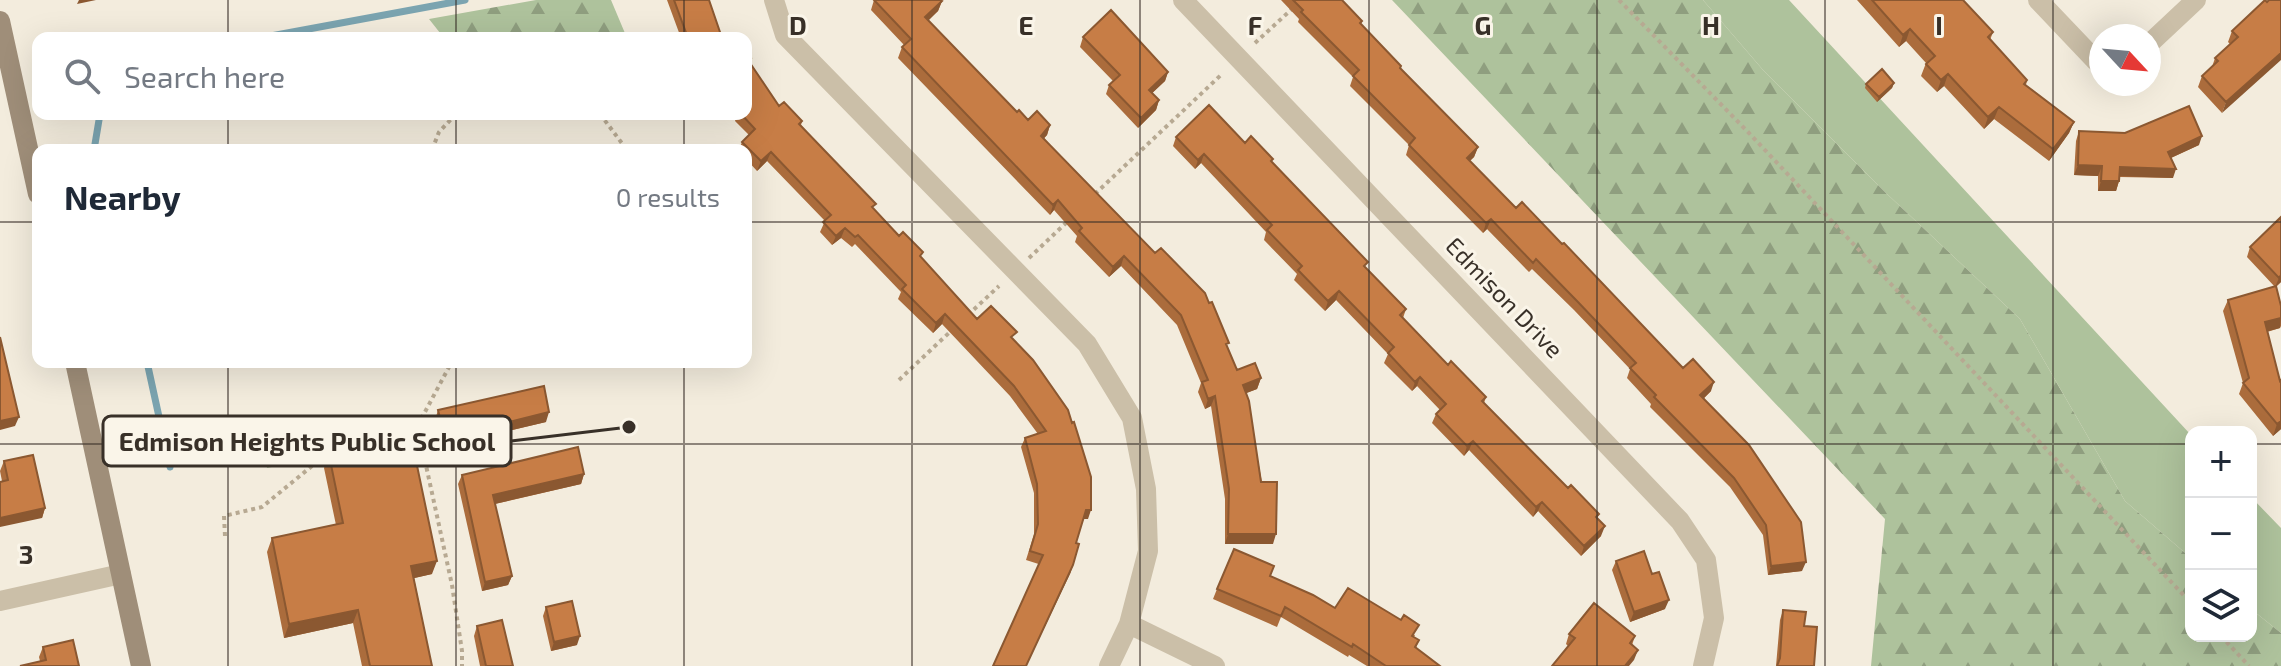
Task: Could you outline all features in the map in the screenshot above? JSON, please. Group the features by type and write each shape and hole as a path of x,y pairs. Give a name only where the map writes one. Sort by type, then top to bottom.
{"street":[{"path":"774,0 785,35 1087,344 1132,418 1146,489 1148,551 1129,624 1109,666"},
{"name":"Edmison Drive","path":"1183,0 1680,521 1706,560 1714,618 1703,666"},
{"path":"2038,0 2089,54"},
{"path":"2161,33 2196,0"},
{"path":"0,21 32,167"},
{"path":"76,368 141,666"},
{"path":"0,601 121,574"},
{"path":"1129,624 1215,666"}],"path":[{"path":"1093,196 1301,0"},
{"path":"1619,0 1748,132 2185,597"},
{"path":"434,144 439,132 450,120"},
{"path":"604,120 622,144"},
{"path":"969,314 1071,217"},
{"path":"899,380 957,325"},
{"path":"407,445 448,368"},
{"path":"416,429 452,585 462,666"},
{"path":"225,536 224,516 262,507 312,466 340,460"},
{"path":"2227,642 2249,666"}],"green space":[{"path":"536,0 611,0 624,32 439,32 429,19"},
{"path":"1392,0 1703,0 1763,70 1886,193 2020,319 2125,501 2185,553 2185,642 2257,642 2257,614 2281,633 2281,666 1871,666 1885,519"},
{"path":"1703,0 1789,0 2185,429 2185,553 2125,501 2020,319 1886,193 1763,70"},
{"path":"299,435 306,460 267,468 262,445"},
{"path":"2257,503 2281,528 2281,633 2257,614"}],"building":[{"path":"674,0 709,0 720,32 686,32"},
{"path":"874,0 942,1 925,17 1017,112 1019,110 1028,120 1037,111 1050,125 1041,136 1155,253 1161,248 1205,293 1209,303 1212,302 1237,370 1255,363 1261,378 1243,385 1249,401 1261,482 1277,482 1276,534 1228,534 1229,489 1215,396 1208,399 1202,382 1208,380 1181,315 1124,256 1113,267 1079,231 1082,228 1058,200 1053,205 902,47 911,39"},
{"path":"1293,0 1342,0 1400,68 1478,147 1467,158 1516,208 1522,202 1683,368 1693,359 1714,382 1700,395 1749,445 1801,522 1806,562 1771,566 1766,525 1734,478 1654,397 1656,395 1630,368 1636,363 1577,301 1536,259 1533,263 1491,219 1486,223 1409,145 1415,138 1353,76 1359,70 1301,12 1303,10"},
{"path":"1872,0 1963,0 1993,32 1988,37 2027,80 2024,84 2074,122 2053,149 1999,107 1988,117 1948,74 1941,80 1926,64 1935,56 1910,29 1903,35"},
{"path":"2265,0 2281,0 2281,53 2226,102 2202,76 2218,61 2215,58 2238,37 2232,31"},
{"path":"1111,10 1168,72 1149,90 1159,100 1141,118 1109,85 1120,75 1083,37"},
{"path":"752,66 779,106 784,102 802,121 799,124 876,204 872,207 899,236 903,232 923,252 920,256 977,319 991,306 1017,332 1011,337 1033,360 1068,410 1091,477 1091,510 1086,510 1073,565 1026,666 993,666 1043,555 1030,551 1038,524 1037,484 1025,438 1046,431 1014,386 945,314 936,323 902,289 906,285 858,235 855,237 845,228 836,236 823,222 831,215 771,152 761,161 752,152 752,144 742,142 755,129 747,120 752,120"},
{"path":"1882,69 1894,83 1879,97 1866,84"},
{"path":"1209,105 1245,143 1251,136 1273,159 1271,161 1368,262 1364,266 1406,309 1400,315 1448,365 1451,361 1486,397 1482,401 1568,488 1571,485 1599,514 1596,517 1605,526 1584,546 1542,502 1536,507 1473,441 1467,446 1436,414 1446,404 1420,377 1415,382 1388,353 1394,347 1339,291 1328,301 1298,270 1302,266 1267,230 1272,225 1204,154 1198,160 1176,137"},
{"path":"2189,106 2202,136 2168,152 2176,169 2120,167 2119,181 2101,181 2102,166 2078,165 2079,131 2125,133"},
{"path":"2281,217 2281,275 2279,278 2250,247"},
{"path":"2276,286 2281,318 2265,322 2281,380 2281,421 2277,424 2243,383 2249,378 2228,300"},
{"path":"0,337 19,417 0,421"},
{"path":"544,386 549,412 445,438 438,410"},
{"path":"411,437 437,561 411,566 432,666 370,666 358,610 289,624 272,538 343,523 329,455"},
{"path":"578,447 584,474 493,495 512,576 485,582 462,475"},
{"path":"33,455 45,508 0,518 0,482 8,480 4,461"},
{"path":"1234,549 1274,566 1270,576 1335,608 1348,588 1401,620 1404,615 1419,625 1412,636 1419,640 1415,647 1440,666 1386,666 1285,607 1281,616 1217,589"},
{"path":"1644,551 1652,574 1659,572 1669,600 1634,612 1616,561"},
{"path":"572,601 580,636 554,642 546,607"},
{"path":"1594,603 1635,636 1630,643 1638,650 1625,666 1552,666 1575,638 1569,634"},
{"path":"1783,610 1806,612 1804,626 1817,627 1814,666 1777,666"},
{"path":"502,620 513,666 486,666 477,626"},
{"path":"73,640 79,666 20,666 46,660 43,647"}],"waterway":[{"path":"292,32 465,0"},
{"path":"95,144 99,120"},
{"path":"148,368 170,467"}],"place":[{"name":"Edmison Heights Public School","path":"629,427"}]}
